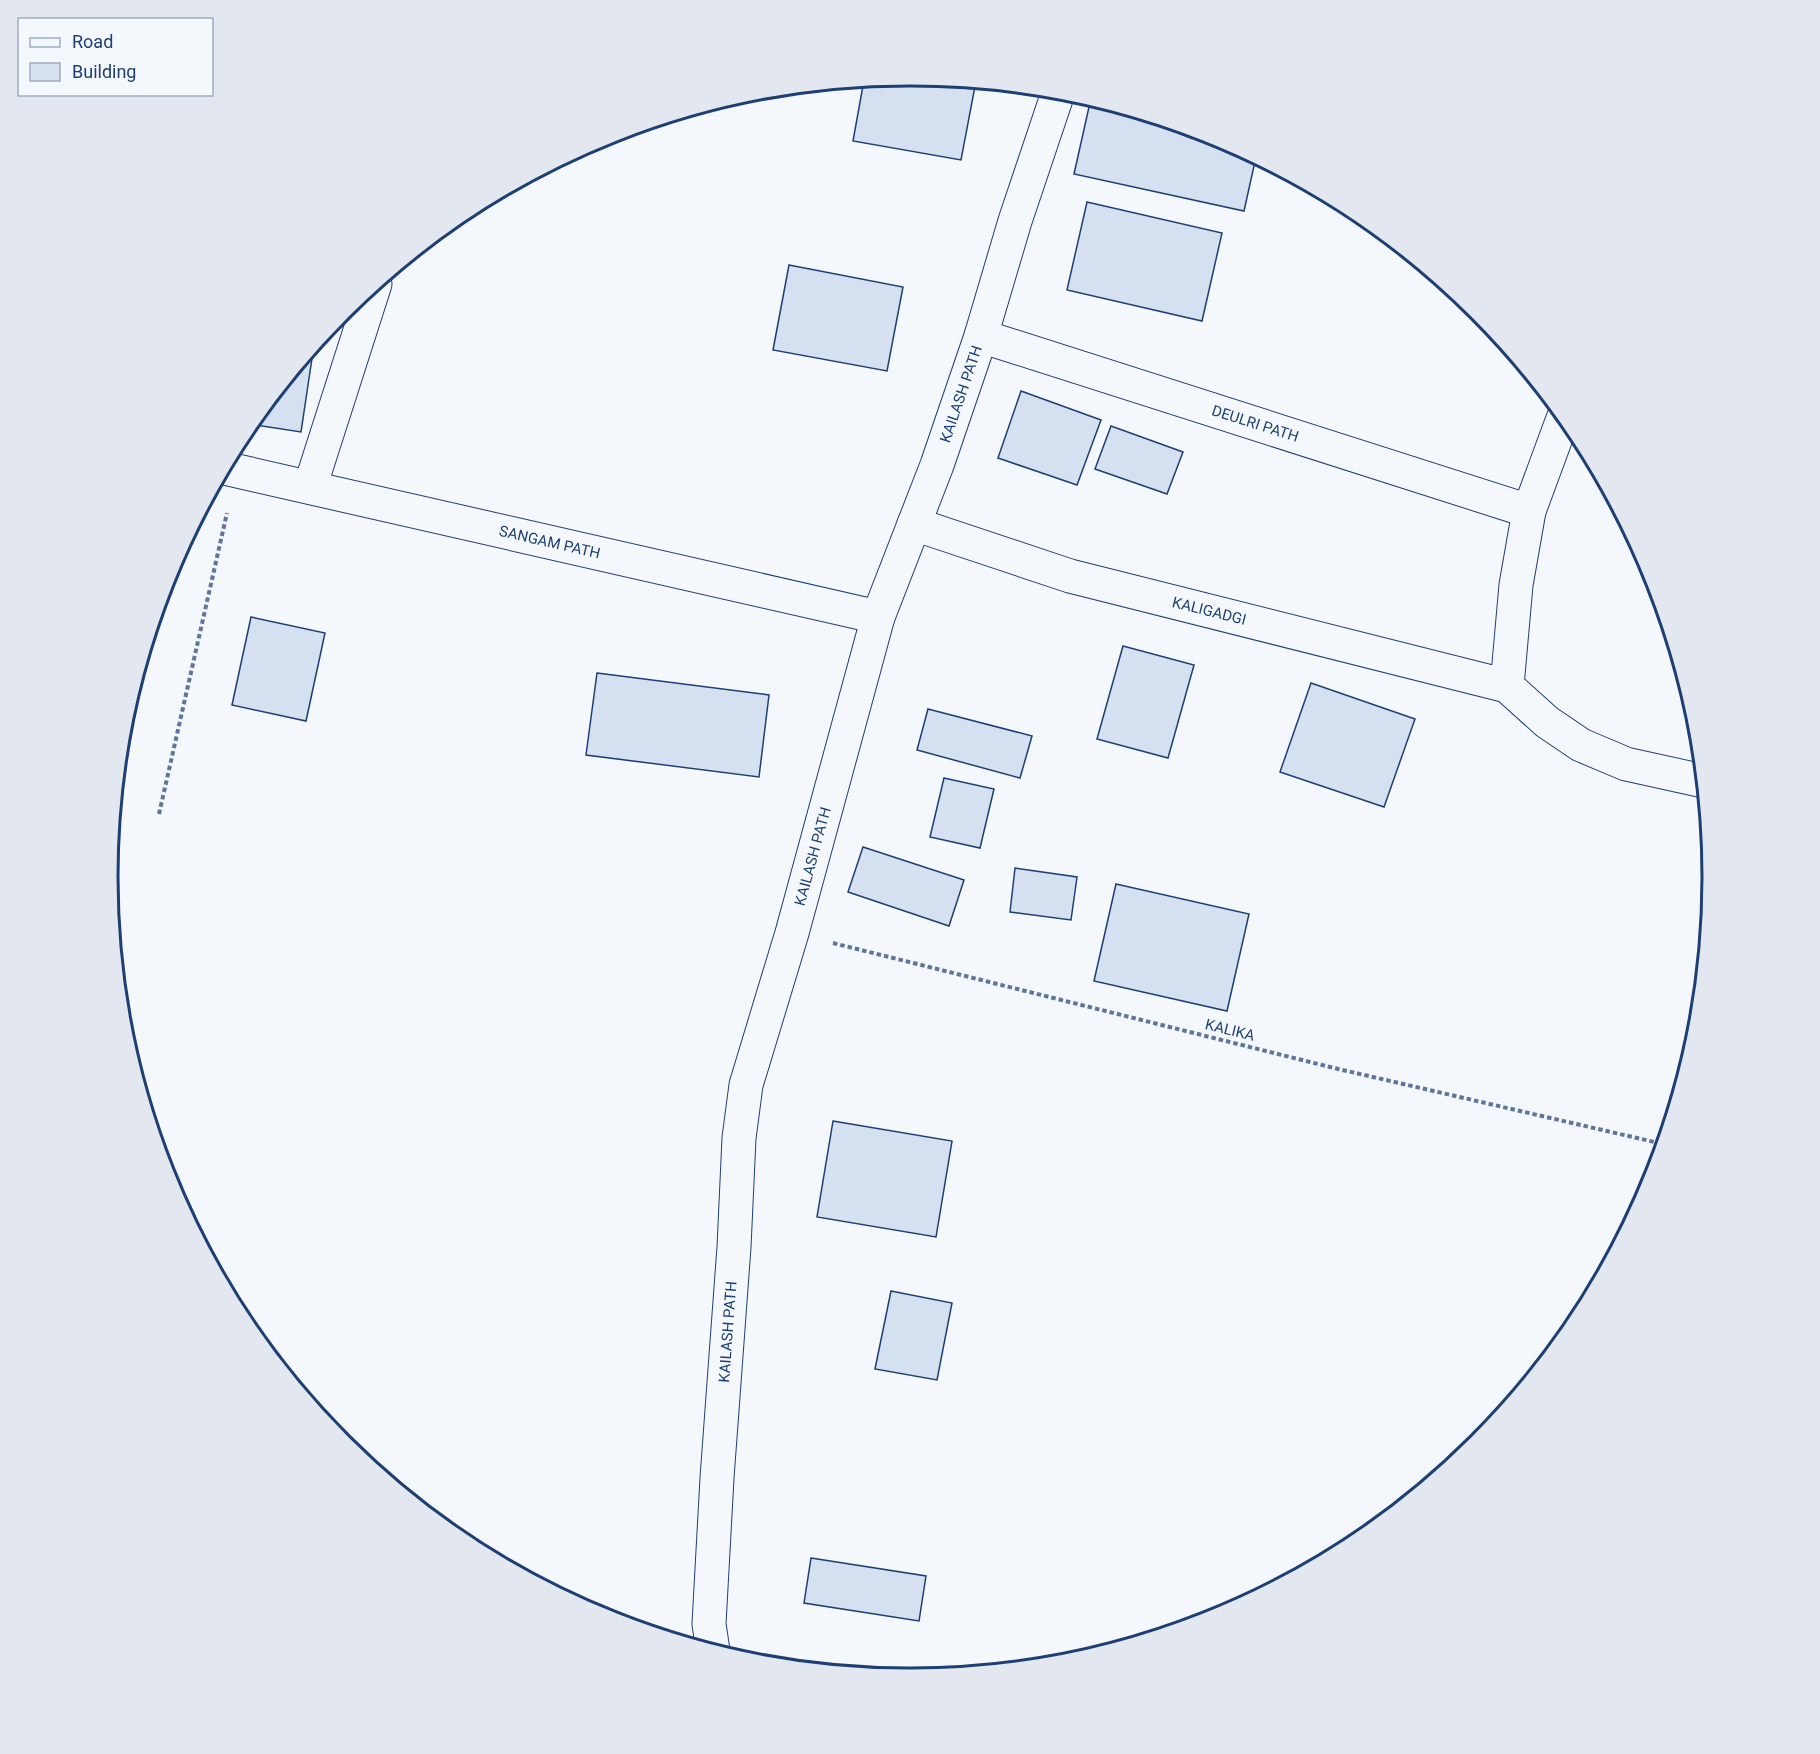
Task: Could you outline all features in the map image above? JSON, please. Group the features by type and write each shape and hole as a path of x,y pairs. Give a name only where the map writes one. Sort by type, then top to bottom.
{"street":[{"name":"KAILASH PATH","path":"712,1643 709,1624 717,1478 734,1247 739,1138 746,1085 792,933 878,617 937,465 981,336 1015,221 1056,100"},
{"path":"310,487 370,298"},
{"name":"DEULRI PATH","path":"981,336 1529,511"},
{"path":"1563,430 1529,511 1516,585 1508,686 1547,722 1581,746 1626,764 1696,780"},
{"name":"SANGAM PATH","path":"232,470 878,617"},
{"name":"KALIGADGI","path":"914,524 1070,576 1508,686"}],"path":[{"path":"159,814 229,474"},
{"name":"KALIKA","path":"792,933 1334,1068 1655,1142"}],"building":[{"path":"863,87 975,88 961,160 853,141"},
{"path":"1089,106 1115,112 1164,128 1254,164 1244,211 1074,174"},
{"path":"1087,202 1222,233 1202,321 1067,290"},
{"path":"789,265 903,287 887,371 773,350"},
{"path":"312,359 301,432 260,426"},
{"path":"1021,391 1101,420 1077,485 998,458"},
{"path":"1111,426 1183,452 1167,494 1095,469"},
{"path":"251,617 325,633 306,721 232,705"},
{"path":"1123,646 1194,665 1168,758 1097,739"},
{"path":"597,673 769,695 759,777 586,755"},
{"path":"1311,683 1415,719 1384,807 1280,772"},
{"path":"928,709 1032,736 1020,778 917,750"},
{"path":"944,778 994,789 980,848 930,837"},
{"path":"863,847 964,880 949,926 848,892"},
{"path":"1015,868 1077,877 1071,920 1010,912"},
{"path":"1116,884 1249,914 1227,1011 1094,981"},
{"path":"833,1121 952,1141 936,1237 817,1217"},
{"path":"891,1291 952,1303 937,1380 875,1369"},
{"path":"811,1558 926,1576 919,1621 804,1603"}]}
